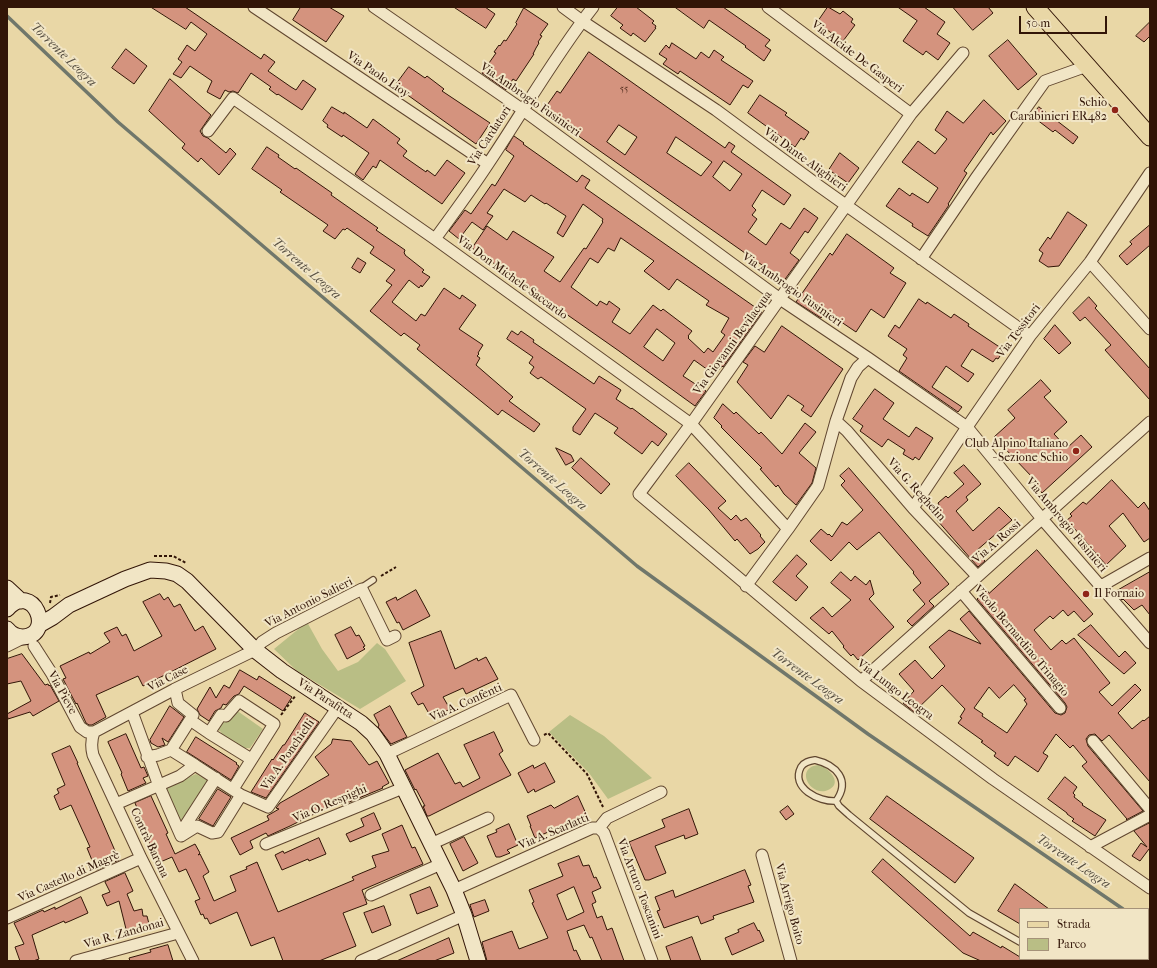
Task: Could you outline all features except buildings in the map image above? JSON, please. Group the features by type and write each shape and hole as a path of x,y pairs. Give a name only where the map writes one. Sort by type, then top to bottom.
{"main road":[{"path":"1035,7 1150,137"}],"street":[{"name":"Via Paolo Lioy","path":"254,7 488,164"},
{"name":"Via Ambrogio Fusinieri","path":"374,7 523,110 780,299 967,427 1043,520 1150,643"},
{"name":"Via Dante Alighieri","path":"563,7 716,110 846,206 1030,336"},
{"name":"Via Cardatori","path":"435,239 488,164 582,21 593,7"},
{"name":"Via Alcide De Gasperi","path":"768,7 911,114"},
{"name":"Via Giovanni Bevilacqua","path":"639,494 691,424 911,114 963,53"},
{"path":"921,259 1045,81 1087,66"},
{"name":"Via Don Michele Saccardo","path":"208,131 233,98 435,239 691,424 788,529"},
{"name":"Via Tessitori","path":"913,508 1030,336 1090,262 1150,173"},
{"path":"1090,262 1150,329"},
{"path":"746,586 818,486 836,420 851,378 858,367 868,358"},
{"name":"Via G. Reghelin","path":"836,420 913,508 977,576"},
{"name":"Via A. Rossi","path":"861,682 977,576 1043,520 1150,422"},
{"name":"Via Lungo Leogra","path":"639,494 861,682 993,779 1090,848 1150,888"},
{"path":"1101,586 1150,558"},
{"name":"Via Parafitta","path":"31,641 32,634 39,625 69,605 125,579 150,570 166,571 177,574 187,581 255,650 282,671 338,707 369,730 387,754 454,890 464,915 478,961"},
{"path":"7,588 28,603 40,615 39,625"},
{"name":"Via Antonio Salieri","path":"255,650 262,642 276,633 362,589 387,640 396,636"},
{"name":"Vicolo Bernardino Trinagio","path":"961,592 1060,708"},
{"path":"7,609 16,602 28,603"},
{"name":"Via Parafitta","path":"28,603 50,606 69,605"},
{"path":"7,629 15,636 31,641"},
{"path":"7,646 31,641"},
{"name":"Via Pieve","path":"31,641 52,674 80,727 87,732 94,732"},
{"name":"Via Case","path":"94,732 175,689 255,650"},
{"path":"147,757 171,750 193,715 178,703 175,689"},
{"name":"Via A. Confenti","path":"387,754 511,695 534,740"},
{"path":"181,836 197,826 212,833 218,832 251,760 274,724 240,701 226,716 221,716 209,733"},
{"name":"Via A. Ponchielli","path":"237,792 268,807 338,707"},
{"path":"132,712 147,757 181,836"},
{"path":"190,720 251,760"},
{"name":"Contrà Barona","path":"94,732 91,748 93,755 141,858 193,961"},
{"path":"1093,741 1150,808"},
{"path":"171,750 237,792"},
{"path":"116,804 180,776 195,765"},
{"path":"181,836 216,778"},
{"name":"Via O. Respighi","path":"266,844 403,788"},
{"name":"Via A. Scarlatti","path":"454,890 570,837 592,828 599,828 608,818 661,792"},
{"path":"1090,848 1150,815"},
{"path":"431,844 488,818"},
{"name":"Via Arturo Toscanini","path":"599,828 604,833 652,961"},
{"name":"Via Arrigo Boito","path":"762,855 791,961"},
{"name":"Via Castello di Magrè","path":"7,918 141,858"},
{"path":"371,895 441,864"},
{"path":"361,961 464,915"},
{"name":"Via R. Zandonai","path":"76,961 178,932"}],"lane":[{"path":"362,589 373,580"},
{"path":"815,760 829,765 836,770 840,776 842,790 836,801 820,799 813,796 802,786 798,777 803,764 815,760"},
{"path":"836,801 839,806 849,815 969,913 1019,941"}],"path":[{"path":"373,580 396,567"},
{"path":"274,724 303,684"},
{"path":"534,740 548,734 587,774 608,818"}],"green space":[{"path":"307,622 322,649 338,671 358,662 377,643 385,649 406,681 360,709 297,671 274,649"},
{"path":"236,710 263,729 250,748 246,748 243,752 222,738 221,732 216,728"},
{"path":"570,715 604,736 652,778 608,799 589,773 549,732"},
{"path":"818,765 826,768 834,779 834,786 830,789 823,791 817,790 808,782 806,777 807,772 811,767"},
{"path":"196,774 208,781 182,825 165,788"}],"waterway":[{"name":"Torrente Leogra","path":"7,16 118,122 637,566 868,734 1122,908"}],"place":[{"name":"Schio Carabinieri ER482","path":"1115,110"},
{"name":"Club Alpino Italiano - Sezione Schio","path":"1076,451"},
{"name":"Il Fornaio","path":"1086,594"}]}
